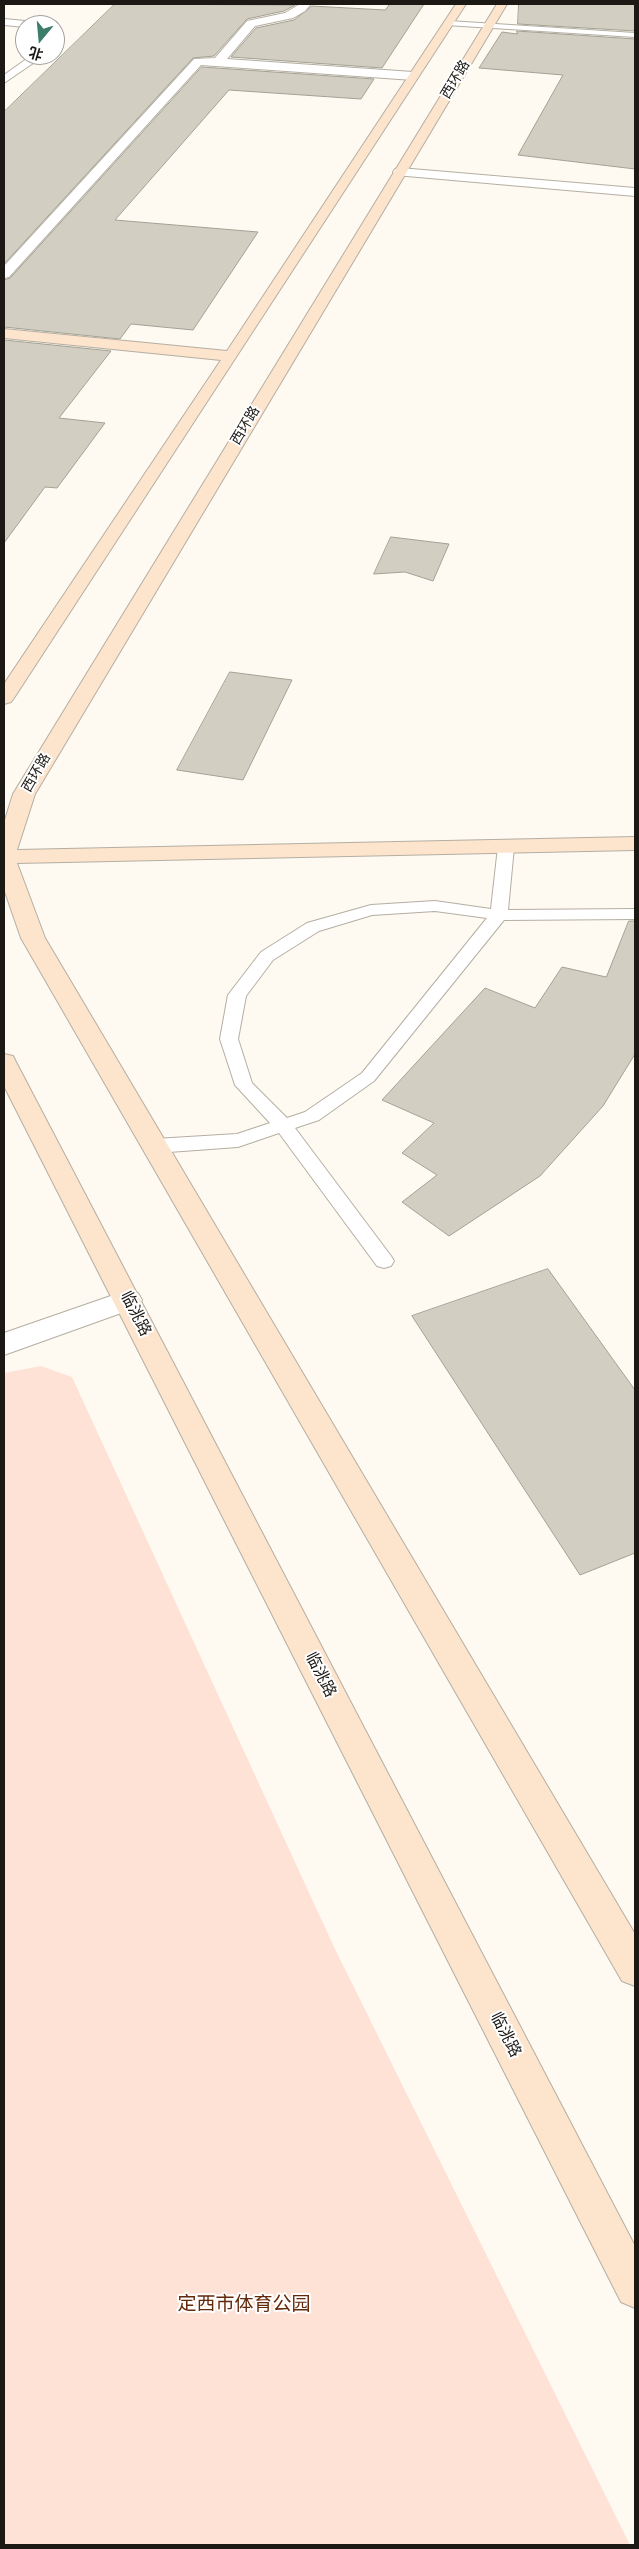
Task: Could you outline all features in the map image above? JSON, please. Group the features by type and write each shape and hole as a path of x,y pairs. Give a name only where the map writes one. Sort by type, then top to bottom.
{"main road":[{"path":"4,698 461,4"},
{"name":"西环路","path":"4,857 24,794 502,4"},
{"path":"4,332 231,356"},
{"path":"635,844 4,857 33,938 635,1968"},
{"name":"临洮路","path":"4,1062 635,2288"}],"street":[{"path":"218,62 251,23 278,19 302,11 306,4"},
{"path":"4,274 198,61 414,76"},
{"path":"4,80 25,65"},
{"path":"400,172 635,192"},
{"path":"4,1344 128,1300"}],"lane":[{"path":"449,23 635,35"},
{"path":"155,1146 238,1140 312,1116 368,1076 499,915 506,847"},
{"path":"384,1261 284,1125 244,1084 229,1039 237,995 266,956 313,927 371,910 435,906 499,915 635,914"}],"green space":[{"name":"定西市体育公园","path":"41,1366 72,1377 334,1947 630,2545 4,2545 4,1373"}],"building":[{"path":"115,4 295,5 284,11 247,19 214,56 193,58 4,264 4,112 52,65 65,65 65,53"},
{"path":"390,4 424,4 382,68 231,57 256,28 294,20 312,6 385,10"},
{"path":"519,4 635,4 635,31 518,24"},
{"path":"517,31 635,39 635,169 518,155 563,75 479,68 502,32 517,34"},
{"path":"202,67 374,79 361,99 229,90 115,220 258,232 193,330 131,324 120,339 4,327 4,280 10,278"},
{"path":"4,340 111,351 59,418 105,423 57,488 45,487 4,543"},
{"path":"391,537 449,544 433,581 405,572 374,574"},
{"path":"230,672 292,680 243,780 177,770"},
{"path":"629,921 635,921 635,1054 603,1106 540,1176 449,1236 402,1202 437,1175 402,1153 434,1123 382,1100 485,988 535,1008 562,967 606,977"},
{"path":"548,1269 635,1390 635,1553 580,1575 412,1316"}]}
